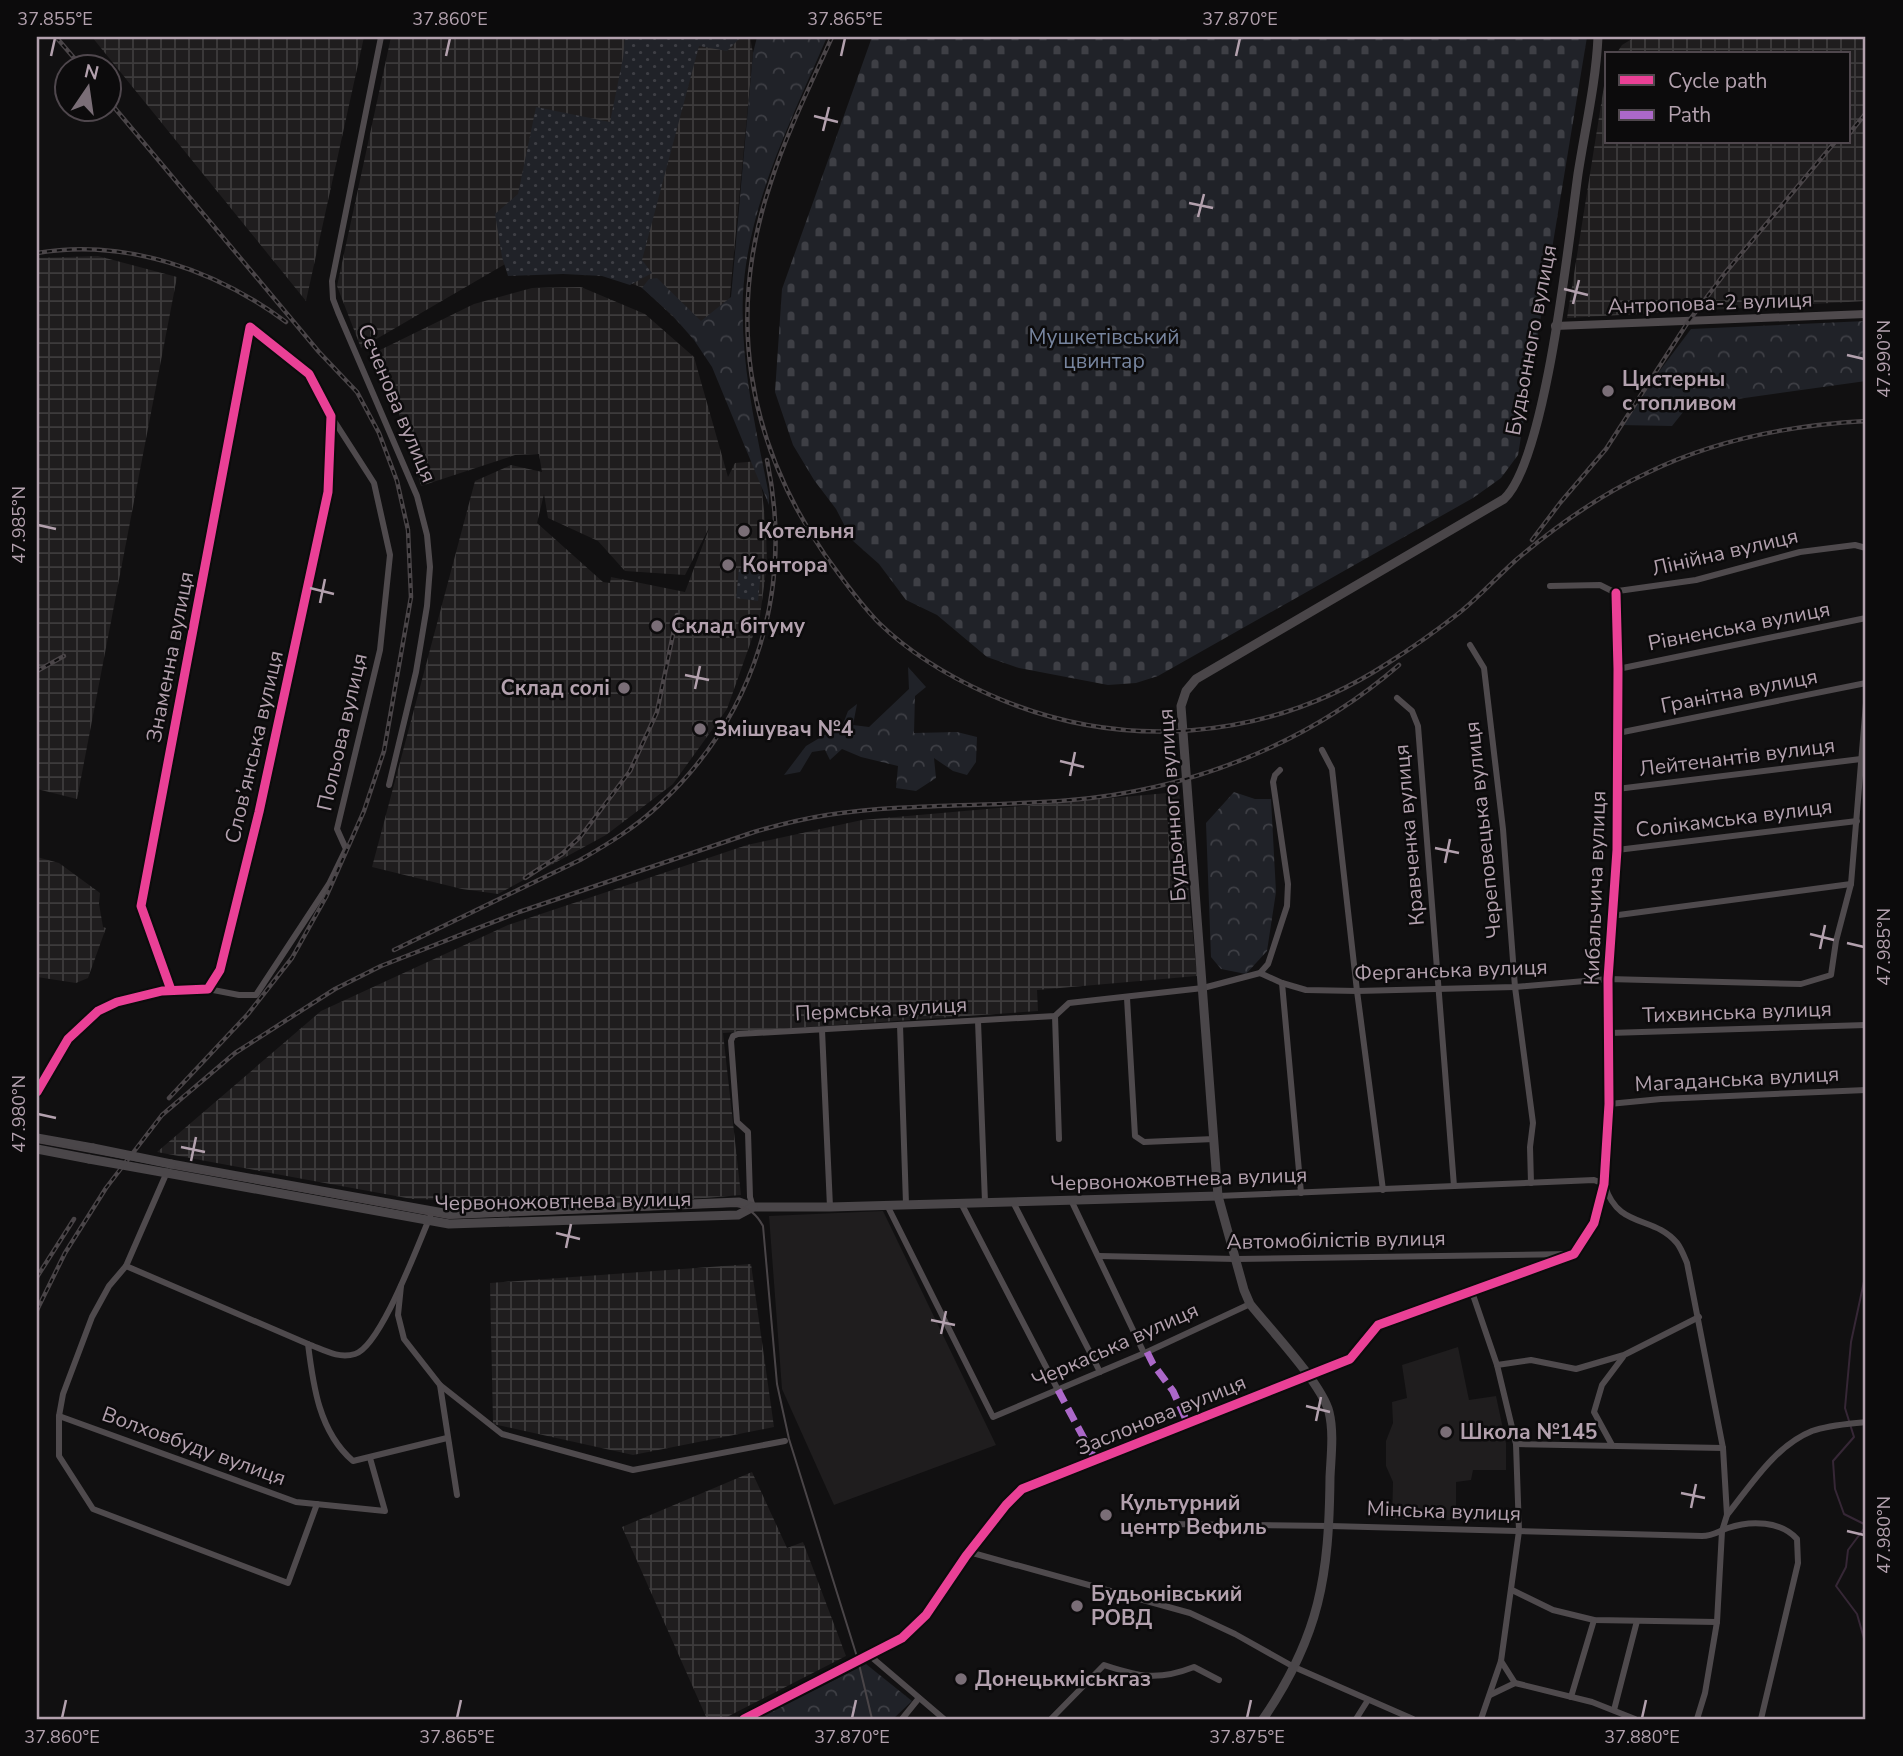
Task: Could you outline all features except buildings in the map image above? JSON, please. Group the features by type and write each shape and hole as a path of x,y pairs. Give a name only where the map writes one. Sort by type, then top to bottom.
{"main road":[{"name":"Будьонного вулиця","path":"1263,1719 1294,1667 1309,1637 1318,1610 1330,1526 1329,1412 1307,1375 1250,1304 1218,1196 1181,706 1186,691 1196,679 1504,499 1511,492 1521,475 1537,420 1555,326 1598,37"},
{"path":"37,1138 93,1148 169,1168"},
{"path":"37,1149 89,1159 169,1168"},
{"name":"Червоножовтнева вулиця","path":"169,1168 428,1222 485,1224 738,1215 753,1207"},
{"name":"Червоножовтнева вулиця","path":"169,1168 449,1214 739,1202 753,1207 830,1207 1218,1196"}],"street":[{"name":"Сєченова вулиця","path":"381,37 332,281 333,299 417,496 427,535 430,566 427,606 416,672 389,785"},
{"name":"Антропова-2 вулиця","path":"1555,326 1866,314"},
{"name":"Знаменна вулиця","path":"171,990 141,906 250,327 309,374 331,415"},
{"name":"Слов’янська вулиця","path":"208,989 220,970 256,825 328,492 331,415"},
{"name":"Польова вулиця","path":"208,989 239,995 256,995 329,884 346,849 337,830 380,650 390,555 374,483 331,415"},
{"name":"Лінійна вулиця","path":"1550,586 1600,585 1616,593 1618,590 1696,580 1800,552 1855,545 1866,548"},
{"name":"Кибальчича вулиця","path":"1604,1184 1609,1104 1608,979 1617,850 1616,593"},
{"name":"Рівненська вулиця","path":"1618,668 1866,618"},
{"name":"Череповецька вулиця","path":"1470,645 1485,668 1503,829 1515,986 1533,1123 1530,1147 1531,1183"},
{"name":"Гранітна вулиця","path":"1618,733 1866,683"},
{"name":"Кравченка вулиця","path":"1397,698 1412,711 1418,726 1454,1186"},
{"path":"1611,916 1851,884 1866,703"},
{"path":"1322,750 1332,769 1383,1189"},
{"name":"Лейтенантів вулиця","path":"1617,789 1861,759"},
{"path":"1203,988 1260,973 1268,964 1287,906 1288,884 1273,782 1280,770"},
{"name":"Солікамська вулиця","path":"1617,850 1857,821"},
{"name":"Ферганська вулиця","path":"1260,973 1282,984 1306,990 1440,990 1608,979 1801,984 1831,975 1836,941 1851,884"},
{"path":"1282,984 1301,1193"},
{"name":"Пермська вулиця","path":"753,1207 750,1197 748,1132 737,1122 731,1041 733,1036 1055,1016 1069,1003 1203,988"},
{"path":"37,1092 68,1040 90,1017 117,1002 171,990 208,989"},
{"path":"1127,998 1135,1136 1144,1142 1214,1139"},
{"path":"1055,1016 1059,1139"},
{"path":"978,1021 985,1202"},
{"path":"900,1025 906,1204"},
{"name":"Тихвинська вулиця","path":"1609,1033 1866,1025"},
{"path":"822,1030 830,1207"},
{"name":"Магаданська вулиця","path":"1609,1104 1661,1099 1866,1090"},
{"path":"169,1168 126,1266 109,1286 92,1317 63,1394 59,1416 59,1456 93,1509 288,1583 317,1504"},
{"name":"Червоножовтнева вулиця","path":"1218,1196 1594,1180 1604,1184"},
{"path":"1574,1254 1594,1223 1604,1184"},
{"path":"1604,1184 1609,1201 1628,1218 1657,1228 1676,1242 1687,1263 1723,1448 1727,1515 1722,1531 1717,1622 1705,1693 1696,1719"},
{"path":"1071,1200 1144,1353"},
{"path":"1013,1202 1100,1372"},
{"path":"961,1203 1058,1390"},
{"name":"Черкаська вулиця","path":"887,1205 993,1417 1144,1353 1250,1304"},
{"path":"126,1266 340,1357 358,1354 371,1342 401,1286 432,1212"},
{"name":"Автомобілістів вулиця","path":"1099,1256 1236,1259 1574,1254"},
{"name":"Заслонова вулиця","path":"744,1719 901,1638 926,1615 969,1552 1022,1489 1350,1359 1378,1325 1574,1254"},
{"path":"401,1286 398,1315 404,1339 440,1385 502,1434 633,1470 785,1441"},
{"path":"1472,1292 1497,1365 1516,1444 1519,1531 1501,1661 1480,1719"},
{"path":"1497,1365 1531,1360 1576,1369 1625,1355 1699,1317"},
{"path":"308,1344 314,1388 324,1419 339,1449 353,1461 447,1438"},
{"path":"1612,1445 1594,1412 1602,1385 1625,1355"},
{"path":"440,1385 457,1495"},
{"name":"Волховбуду вулиця","path":"59,1416 296,1502 385,1511 370,1458"},
{"path":"1727,1515 1767,1465 1791,1443 1813,1431 1866,1422"},
{"path":"1516,1444 1723,1448"},
{"name":"Мінська вулиця","path":"1163,1524 1702,1536 1715,1535 1731,1527 1771,1524 1790,1532 1797,1539 1798,1563 1761,1719"},
{"path":"969,1552 1190,1613 1294,1667 1413,1719"},
{"path":"1512,1590 1553,1610 1594,1620 1717,1622"},
{"path":"1571,1697 1594,1620"},
{"path":"1614,1710 1637,1621"},
{"path":"869,1655 944,1719"},
{"path":"1501,1661 1515,1683"},
{"path":"1051,1719 1104,1665 1136,1675 1159,1676 1171,1676 1194,1667 1219,1680"},
{"path":"1490,1696 1515,1683 1614,1710 1634,1719"},
{"path":"902,1719 919,1698"},
{"path":"1356,1719 1368,1700"}],"shaded area":[{"path":"92,37 364,37 306,301 122,74 122,52 104,52"},
{"path":"391,37 750,37 753,53 729,305 694,337 643,288 591,268 507,263 361,348 337,286"},
{"path":"1635,37 1866,37 1866,301 1567,318 1605,80 1605,144 1850,144 1850,52 1617,52 1622,45"},
{"path":"98,256 177,277 77,799 37,789 37,258"},
{"path":"581,287 645,314 694,357 728,477 735,463 759,461 767,564 760,616 727,709 673,784 606,835 498,894 462,889 372,867 475,481 511,465 542,472 539,454 515,455 421,486 380,350 474,304 532,288","holes":["544,494 548,518 598,541 625,571 685,575 710,526 685,592 611,577 610,583 603,582 537,523"]},
{"path":"1179,792 1197,976 1037,990 1038,1011 723,1033 741,1195 634,1204 412,1199 157,1152 321,1011 508,925 747,845 862,820"},
{"path":"37,857 59,863 100,893 99,904 103,927 106,928 88,978 76,983 37,977"},
{"path":"883,1211 996,1445 834,1505 782,1389 769,1216"},
{"path":"751,1264 774,1427 633,1455 493,1424 490,1283"},
{"name":"Школа №145","path":"1458,1347 1469,1400 1496,1396 1506,1443 1506,1470 1473,1470 1471,1480 1456,1482 1456,1520 1392,1519 1393,1482 1386,1466 1386,1441 1393,1423 1392,1402 1407,1398 1402,1365"},
{"path":"752,1472 787,1548 803,1542 846,1656 723,1719 707,1719 622,1527"}],"green space":[{"path":"625,37 741,37 727,51 699,46 642,260 652,273 630,285 602,276 508,276 495,214 518,194 536,107 610,122"},
{"path":"757,37 827,37 774,162 753,227 747,260 743,294 744,345 769,505 712,367 694,340 673,316 642,288 649,279 657,278 701,321 731,297 753,53"},
{"name":"Мушкетівський цвинтар","path":"872,37 1587,37 1518,455 1501,478 1473,498 1158,676 1136,683 1108,685 1019,668 987,657 937,615 906,600 879,564 852,540 836,509 793,445 775,392 782,289"},
{"path":"1866,321 1866,381 1688,406 1672,426 1619,425 1691,329"},
{"path":"739,569 761,571 758,601 736,598"},
{"path":"908,667 926,687 915,696 914,733 957,732 977,737 976,762 967,775 953,771 934,758 936,778 916,791 896,788 898,766 861,757 842,749 830,760 825,750 812,752 800,772 784,775 806,746 843,724 848,711 857,704 853,725 869,727 909,689"},
{"path":"1234,792 1255,799 1271,799 1276,892 1267,951 1246,974 1221,969 1211,957 1206,823"},
{"path":"866,1664 912,1701 893,1719 757,1719"}],"waterway":[{"path":"1866,1165 1866,1255"},
{"path":"1866,1272 1851,1342 1845,1408 1854,1437 1833,1461 1835,1489 1844,1514 1866,1525"},
{"path":"1864,1719 1865,1642 1857,1614 1836,1586 1846,1567 1848,1550 1866,1526"}],"tram line":[{"path":"37,1142 449,1218 736,1206 745,1208 763,1226 777,1384 789,1439 858,1660 872,1719"}],"railway":[{"path":"56,37 69,52"},
{"path":"832,37 784,145 757,231 749,280 747,328 761,421 777,467 798,511 825,555 872,616 904,645 944,672 988,694 1038,713 1089,725 1140,731 1192,730 1243,723 1293,709 1341,689 1415,645 1466,607 1547,535 1595,501 1630,482 1673,461 1726,443 1810,426 1866,421"},
{"path":"1850,133 1866,113"},
{"path":"122,117 319,352 357,392 379,433 397,481 408,530 411,597 384,751 364,811 326,897 292,958 248,1014 169,1098"},
{"path":"1532,540 1606,449 1688,322 1725,273 1833,144"},
{"path":"37,253 103,250 168,262 230,287 286,322"},
{"path":"394,950 601,848 650,813 693,770 721,731 743,690 759,647 770,602 775,556 774,508 767,460"},
{"path":"525,878 562,854 581,836 630,771 657,712 677,615"},
{"path":"37,671 64,656"},
{"path":"37,1310 65,1253 106,1188 162,1115 235,1053 335,989 381,966 519,912 790,822 857,811 1010,804 1116,795 1203,774 1287,740 1364,693 1399,665"},
{"path":"37,1277 74,1219"}],"marked path":[{"path":"1147,1352 1173,1391 1188,1424"},
{"path":"1058,1390 1095,1459"}],"cycle path":[{"path":"37,1092 68,1039 98,1011 117,1002 162,991 208,989 220,970 259,812 328,492 331,416 309,374 250,327 141,906 171,990"},
{"path":"744,1719 902,1638 926,1615 966,1556 1022,1489 1350,1359 1378,1325 1574,1254 1594,1223 1604,1184 1609,1104 1608,979 1617,850 1616,593"}],"place":[{"name":"Цистерны с топливом","path":"1608,391"},
{"name":"Котельня","path":"744,531"},
{"name":"Контора","path":"728,565"},
{"name":"Склад бітуму","path":"657,626"},
{"name":"Склад солі","path":"624,688"},
{"name":"Змішувач №4","path":"700,729"},
{"name":"Школа №145","path":"1446,1432"},
{"name":"Культурний центр Вефиль","path":"1106,1515"},
{"name":"Будьонівський РОВД","path":"1077,1606"},
{"name":"Донецькміськгаз","path":"961,1679"}]}
